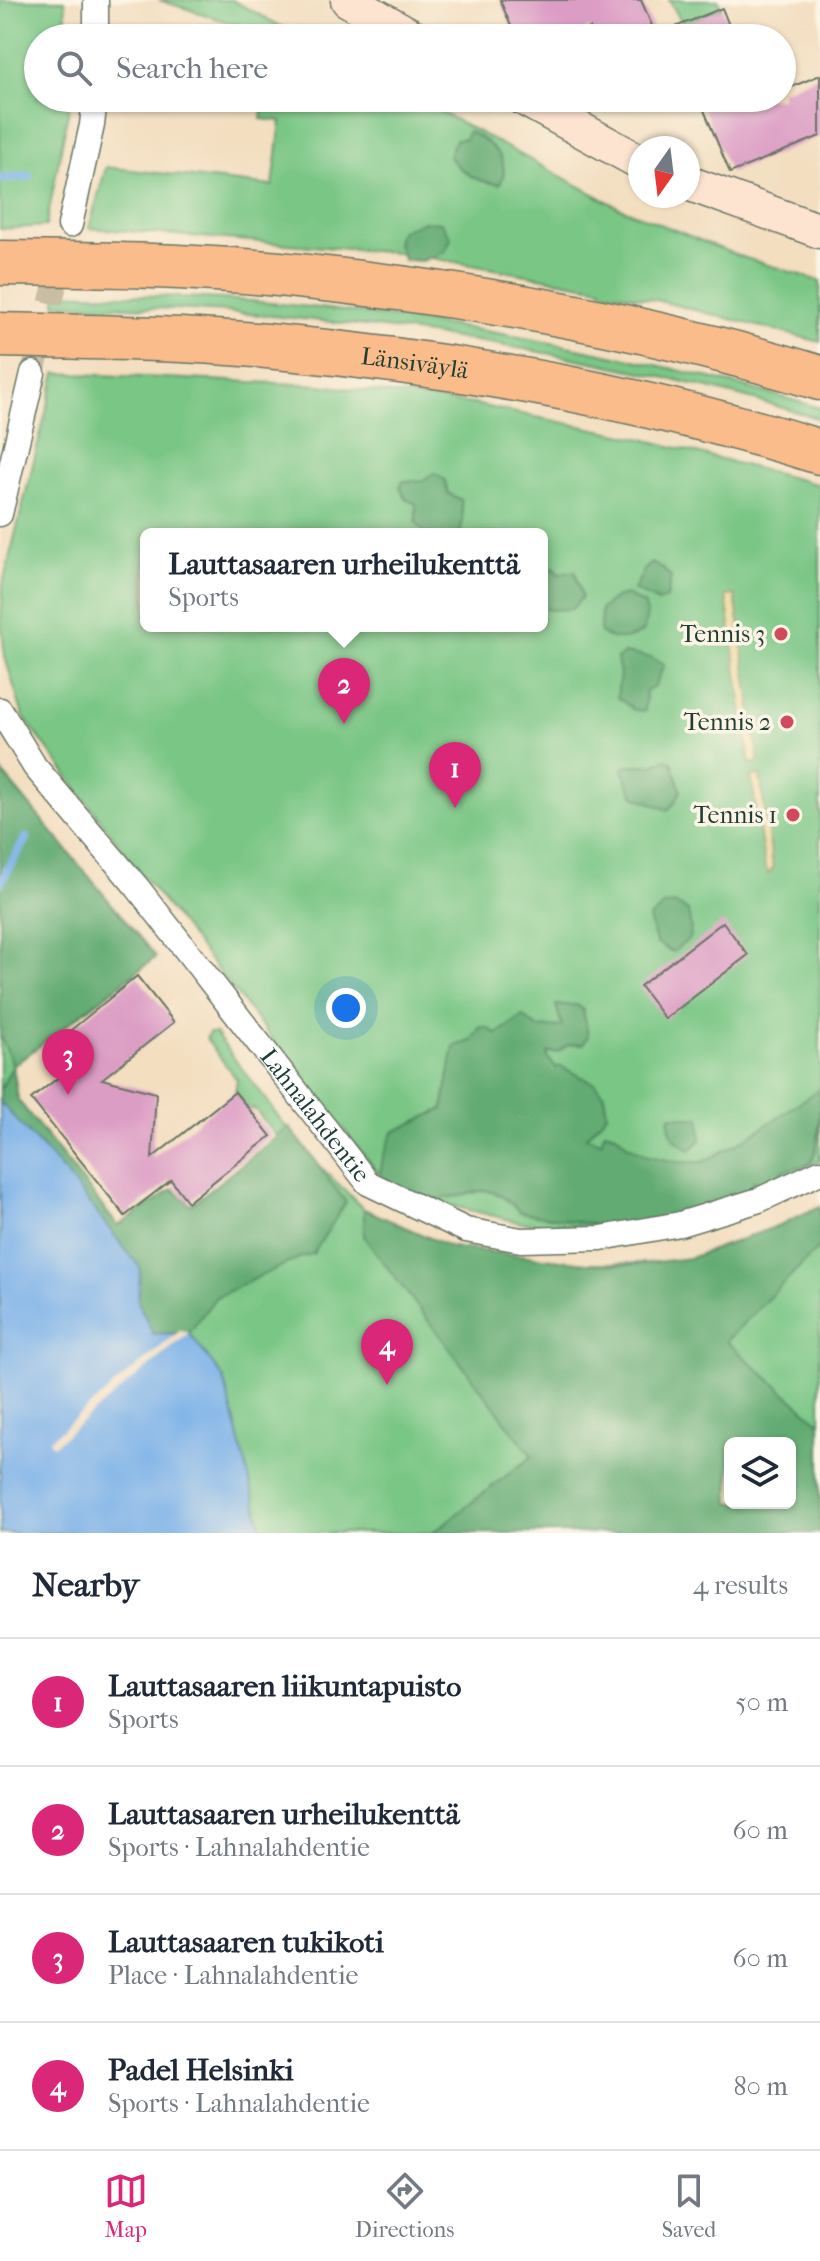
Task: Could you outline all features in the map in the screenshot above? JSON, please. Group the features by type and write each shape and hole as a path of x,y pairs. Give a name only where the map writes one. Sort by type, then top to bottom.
{"highway":[{"path":"0,263 121,264 277,274 454,296 626,327 820,378"},
{"name":"Länsiväylä","path":"0,335 266,346 442,368 610,396 766,435 820,452"}],"main road":[{"path":"348,0 390,24"},
{"path":"549,112 628,155"},
{"path":"700,187 820,231"}],"street":[{"path":"96,0 96,24"},
{"path":"70,225 93,112"},
{"path":"0,514 33,373"},
{"name":"Lahnalahdentie","path":"0,710 35,767 137,887 368,1183 466,1230 521,1240 601,1238 680,1224 759,1200 820,1172"}],"green space":[{"path":"0,0 65,0 66,24 24,24 24,112 68,112 46,226 0,229"},
{"path":"159,0 232,0 277,24 234,24"},
{"path":"669,0 718,0 722,8 683,24"},
{"path":"262,112 441,112 618,207 739,256 820,281 820,342 656,300 602,291 601,288 409,254 89,228 106,167 273,186 281,121 261,119"},
{"path":"468,131 497,152 503,167 500,184 472,176 449,157 455,139 465,139"},
{"path":"422,222 441,222 451,238 445,252 422,261 404,260 397,244 400,231"},
{"path":"56,293 238,300 312,307 532,339 749,388 820,408 820,419 677,380 531,350 311,320 214,311 56,304"},
{"path":"56,373 319,385 473,404 639,438 820,485 820,1161 748,1194 608,1227 522,1223 433,1201 396,1187 380,1175 138,870 23,716 5,657 1,621 3,583"},
{"path":"434,473 445,480 448,493 461,500 461,528 420,528 416,522 416,504 406,499 400,487 403,481 422,481"},
{"path":"652,563 671,577 667,598 658,602 634,590 644,570"},
{"path":"554,567 558,574 575,571 582,597 572,609 548,610 548,571"},
{"path":"626,595 644,604 647,613 644,631 622,639 600,633 601,609 615,598"},
{"path":"625,653 652,658 664,665 655,686 646,691 645,711 634,710 617,697 620,674 617,659"},
{"path":"666,759 672,762 681,791 668,810 634,796 622,769 628,765 654,765"},
{"path":"0,770 156,957 13,1066 18,1100 118,1226 173,1189 191,1205 277,1137 254,1108 250,1110 235,1092 237,1080 206,1039 209,1033 215,1033 320,1166 364,1209 450,1247 586,1263 667,1263 690,1258 778,1226 820,1206 820,1533 255,1533 0,1400"},
{"path":"0,770 156,957 13,1066 18,1100 118,1226 173,1189 191,1205 289,1127 346,1202 313,1254 216,1297 189,1333 153,1334 138,1302 140,1268 67,1175 0,1102 0,1090 13,1065 0,1035"},
{"path":"676,904 688,911 691,928 689,939 673,952 656,943 649,918 665,905"},
{"path":"556,1005 577,1005 583,1010 588,1036 583,1044 568,1045 558,1052 548,1053 548,1058 557,1068 560,1066 594,1083 604,1094 607,1114 586,1137 601,1142 605,1131 616,1134 627,1145 648,1156 677,1162 703,1162 744,1140 820,1089 818,1139 811,1162 788,1169 769,1181 754,1181 748,1194 678,1217 608,1227 520,1212 501,1195 485,1190 433,1201 396,1187 380,1175 393,1132 443,1109 454,1046 471,1041 480,1027 496,1034 523,1016 538,1028 562,1026"},
{"path":"670,1116 700,1118 701,1140 690,1150 673,1137"},
{"path":"820,1206 820,1246 726,1341 820,1423 820,1533 432,1533 532,1456 364,1237 364,1209 450,1247 586,1263 630,1265 690,1258 778,1226"}],"sand":[{"path":"735,595 759,762 750,764 726,596"},
{"path":"760,775 773,869 768,874 751,776"}],"water":[{"path":"0,1102 67,1175 140,1268 138,1302 153,1334 189,1333 224,1379 263,1533 0,1533"}],"pier":[{"path":"181,1330 189,1333 53,1446 49,1440"}],"building":[{"path":"500,0 641,0 651,24 510,24"},
{"path":"722,8 728,24 683,24"},
{"path":"820,75 820,136 730,173 705,112 796,112 796,85"},
{"path":"723,922 748,955 665,1019 640,986"},
{"path":"137,976 174,1022 102,1079 156,1093 152,1158 235,1092 271,1136 188,1202 171,1180 125,1216 31,1099 78,1062 60,1039"}],"waterway":[{"path":"0,179 29,176"},
{"path":"0,883 26,838"}],"tunnel":[{"path":"33,373 70,225"}],"place":[{"name":"Tennis 3","path":"781,634"},
{"name":"Tennis 2","path":"787,722"},
{"name":"Lauttasaaren urheilukenttä","path":"344,724"},
{"name":"Lauttasaaren liikuntapuisto","path":"455,808"},
{"name":"Tennis 1","path":"793,815"},
{"name":"Lauttasaaren tukikoti","path":"68,1095"},
{"name":"Padel Helsinki","path":"387,1385"}]}
